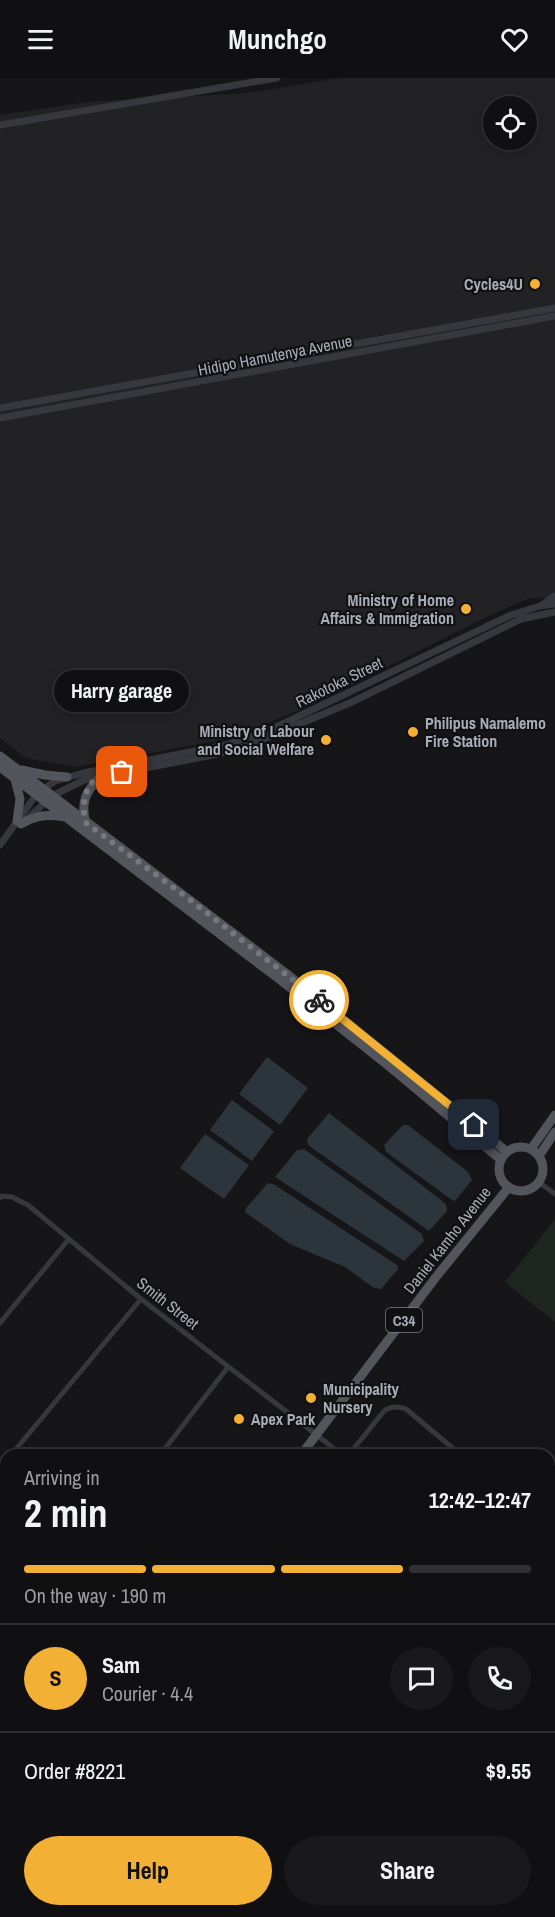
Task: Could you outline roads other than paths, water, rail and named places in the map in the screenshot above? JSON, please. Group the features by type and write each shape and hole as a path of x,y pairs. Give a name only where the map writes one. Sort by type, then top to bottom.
{"main road":[{"path":"0,756 67,818 185,906 503,1155"},
{"path":"0,767 15,779 40,791"},
{"path":"14,767 33,773 67,777"},
{"path":"86,823 83,812 85,796 89,787 102,776"},
{"path":"15,779 20,800 19,823 44,815 67,818"},
{"path":"48,798 86,823 287,974 503,1155"},
{"path":"535,1152 555,1115"},
{"path":"535,1152 555,1132"},
{"path":"503,1155 518,1146 535,1152 543,1168 539,1182"},
{"name":"Daniel Kamho Avenue","path":"503,1155 499,1174 509,1187 514,1190 525,1190 539,1182"},
{"name":"Daniel Kamho Avenue","path":"306,1449 436,1277 509,1187"}],"street":[{"path":"0,125 277,78"},
{"name":"Hidipo Hamutenya Avenue","path":"0,408 555,308"},
{"name":"Hidipo Hamutenya Avenue","path":"0,418 555,316"},
{"path":"540,606 555,596"},
{"name":"Rakotoka Street","path":"19,823 40,791 55,781 226,745 249,737 283,724 511,615 555,604"},
{"name":"Rakotoka Street","path":"0,845 19,823 48,798 84,780 223,753 247,746 352,702 521,619 555,612"},
{"path":"539,1182 555,1194"},
{"name":"Smith Street","path":"1,1197 12,1197 28,1205 141,1299 335,1449"},
{"path":"0,1323 68,1240"},
{"path":"16,1449 141,1299"},
{"path":"165,1449 228,1367"},
{"name":"Smith Street","path":"353,1449 384,1411 390,1407 399,1407 406,1409 454,1449"}],"place":[{"name":"Cycles4U","path":"535,284"},
{"name":"Ministry of Home Affairs & Immigration","path":"466,609"},
{"name":"Philipus Namalemo Fire Station","path":"413,732"},
{"name":"Ministry of Labour and Social Welfare","path":"326,740"},
{"name":"Harry garage","path":"122,772"},
{"name":"Municipality Nursery","path":"311,1398"},
{"name":"Apex Park","path":"239,1419"}]}
